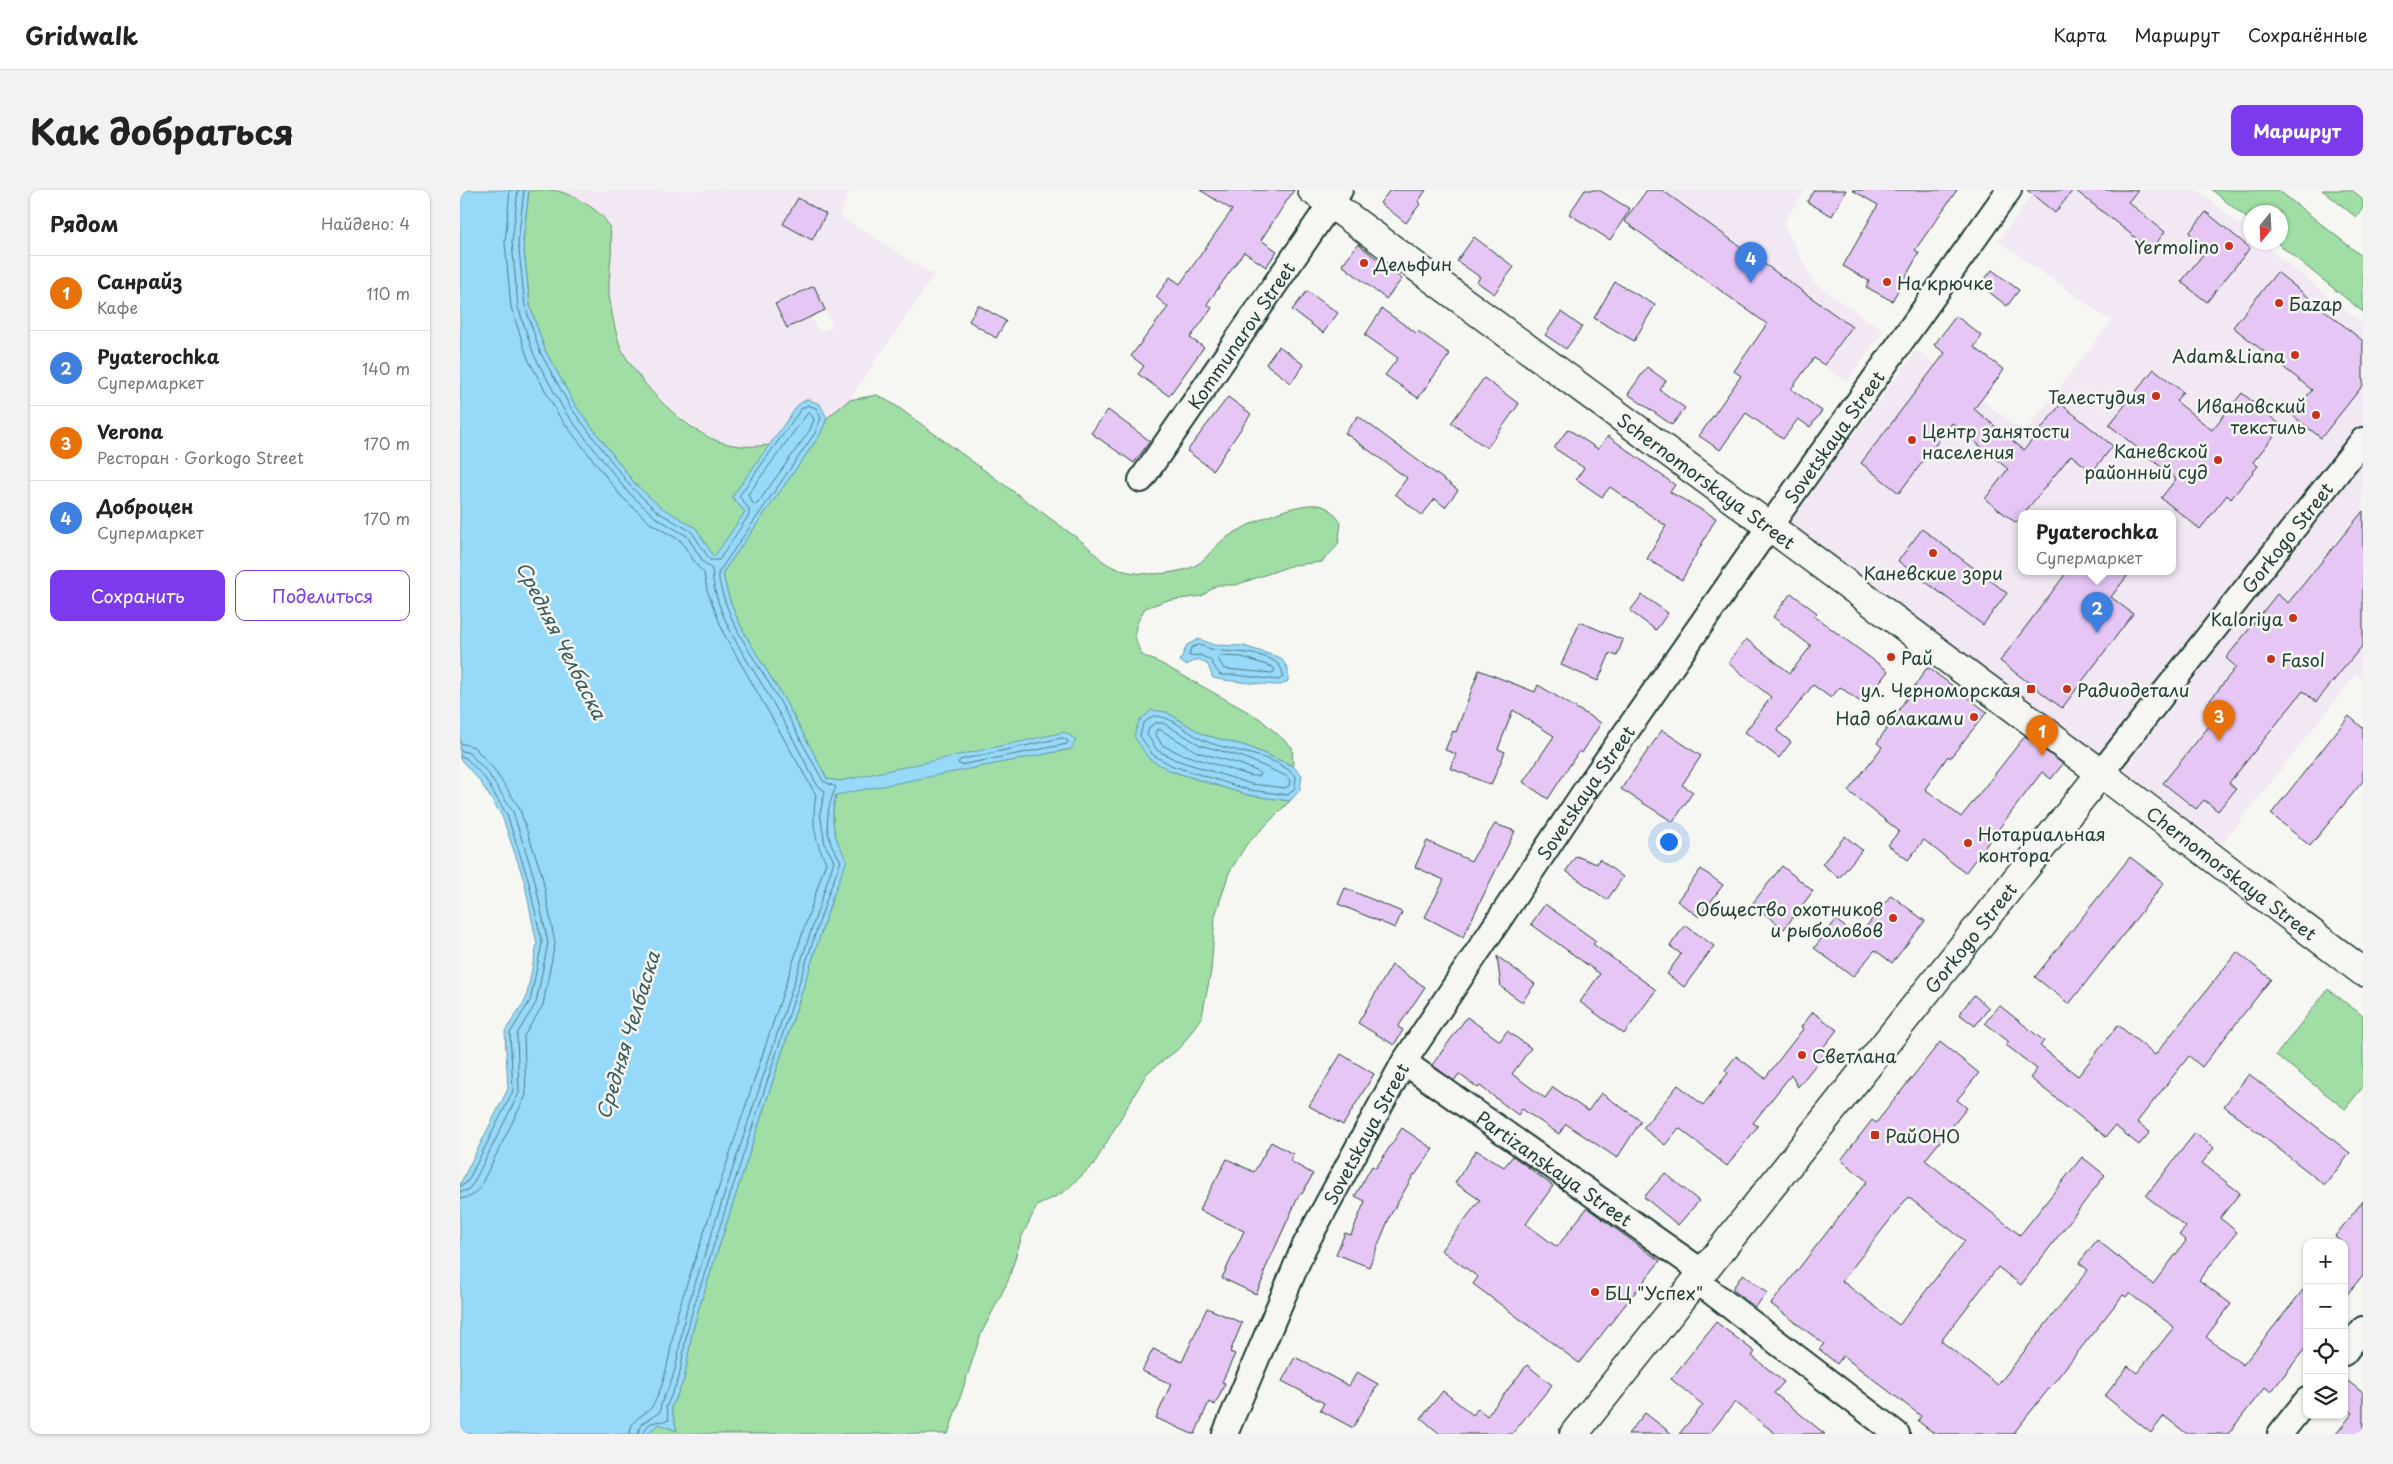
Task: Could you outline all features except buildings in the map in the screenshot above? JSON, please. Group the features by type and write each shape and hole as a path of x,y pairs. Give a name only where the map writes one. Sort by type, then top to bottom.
{"main road":[{"name":"Sсhernomorskaya Street","path":"1328,194 2100,773"},
{"name":"Chernomorskaya Street","path":"2100,773 2363,972"},
{"name":"Gorkogo Street","path":"1574,1434 1701,1277 2100,773"}],"street":[{"name":"Sovetskaya Street","path":"1225,1434 1304,1247 1404,1062 1588,788 1769,526 2009,190"},
{"name":"Kommunarov Street","path":"1141,480 1328,194"},
{"name":"Gorkogo Street","path":"2100,773 2363,440"},
{"name":"Partizanskaya Street","path":"1404,1062 1701,1277 1897,1434"},
{"path":"2348,1347 2363,1329"},
{"path":"2280,1434 2303,1405"}],"shaded area":[{"path":"553,190 850,190 839,216 934,275 849,400 827,418 820,404 798,405 770,445 753,447 723,443 695,429 658,397 635,371 621,348 609,295 610,254 571,196","holes":["813,286 833,326 819,333 811,317 787,328 775,304"]},
{"path":"1647,190 1805,190 1783,224 1814,283 1883,331 1847,382 1648,238 1661,221 1637,203"},
{"path":"2036,190 2197,190 2243,227 2243,250 2271,250 2363,324 2363,432 2099,755 1788,523 1917,350 2024,433 2111,321 1998,241"},
{"path":"2363,462 2363,679 2356,674 2220,847 2119,771"}],"green space":[{"path":"533,190 552,190 568,194 594,209 607,222 610,229 611,245 609,294 618,338 622,350 630,363 652,392 680,418 709,438 735,445 770,445 732,497 745,512 714,558 696,528 661,508 635,484 575,405 545,350 530,306 523,241 529,192"},
{"path":"2212,190 2278,190 2363,257 2363,312 2286,250 2288,250 2288,205 2243,205 2243,215"},
{"path":"2322,190 2352,190 2363,199 2363,208 2356,217"},
{"path":"877,395 895,405 1084,543 1105,563 1122,570 1143,574 1179,571 1198,564 1232,534 1269,516 1308,505 1322,506 1331,511 1341,523 1338,545 1322,562 1293,565 1236,585 1217,585 1202,596 1165,601 1145,608 1135,631 1136,641 1142,655 1162,664 1259,718 1292,747 1293,766 1246,746 1204,735 1166,712 1171,771 1248,795 1290,801 1246,845 1229,873 1215,916 1211,971 1202,1016 1181,1047 1147,1073 1094,1164 1064,1192 1037,1206 1022,1236 1008,1281 981,1334 948,1434 647,1434 659,1424 677,1431 671,1408 684,1380 692,1333 698,1311 846,860 838,844 834,828 833,812 836,794 1071,749 840,781 827,779 790,709 747,638 732,606 723,572 820,435 827,418 849,400"},
{"path":"2328,989 2363,1016 2363,1087 2345,1109 2276,1055"}],"water":[{"name":"Средняя Челбаска","path":"460,190 529,190 523,241 530,306 545,350 575,405 635,484 661,507 696,528 714,557 745,512 732,497 798,405 807,399 820,404 827,418 820,435 723,572 732,606 747,638 790,709 827,779 840,781 1065,732 1076,740 1071,749 836,795 833,813 834,829 847,860 833,896 698,1311 692,1333 684,1380 671,1408 677,1431 659,1424 647,1434 460,1434 460,1184 508,1089 505,1031 526,999 537,944 524,880 502,816 480,781 460,759"},
{"path":"1199,639 1214,645 1244,646 1281,658 1288,669 1288,681 1277,685 1213,678 1208,665 1199,659 1186,665 1180,661 1187,645"},
{"path":"1152,710 1166,712 1204,735 1246,746 1293,766 1302,775 1300,790 1290,801 1248,795 1171,771 1149,759 1134,736 1139,721"}],"place":[{"name":"Yermolino","path":"2229,246"},
{"name":"Дельфин","path":"1364,263"},
{"name":"На крючке","path":"1887,282"},
{"name":"Доброцен","path":"1751,283"},
{"name":"Баzар","path":"2279,303"},
{"name":"Adam&Liana","path":"2295,355"},
{"name":"Телестудия","path":"2156,396"},
{"name":"Ивановский текстиль","path":"2316,415"},
{"name":"Центр занятости населения","path":"1912,440"},
{"name":"Каневской районный суд","path":"2218,460"},
{"name":"Каневские зори","path":"1933,553"},
{"name":"Kaloriya","path":"2293,618"},
{"name":"Pyaterochka","path":"2097,633"},
{"name":"Рай","path":"1891,657"},
{"name":"Fasol","path":"2271,659"},
{"name":"ул. Черноморская","path":"2031,689"},
{"name":"Радиодетали","path":"2067,689"},
{"name":"Над облаками","path":"1974,717"},
{"name":"Verona","path":"2219,741"},
{"name":"Санрайз","path":"2042,756"},
{"name":"Нотариальная контора","path":"1968,843"},
{"name":"Общество охотников и рыболовов","path":"1893,918"},
{"name":"Светлана","path":"1802,1055"},
{"name":"РайОНО","path":"1875,1135"},
{"name":"БЦ \"Успех\"","path":"1595,1292"}]}
